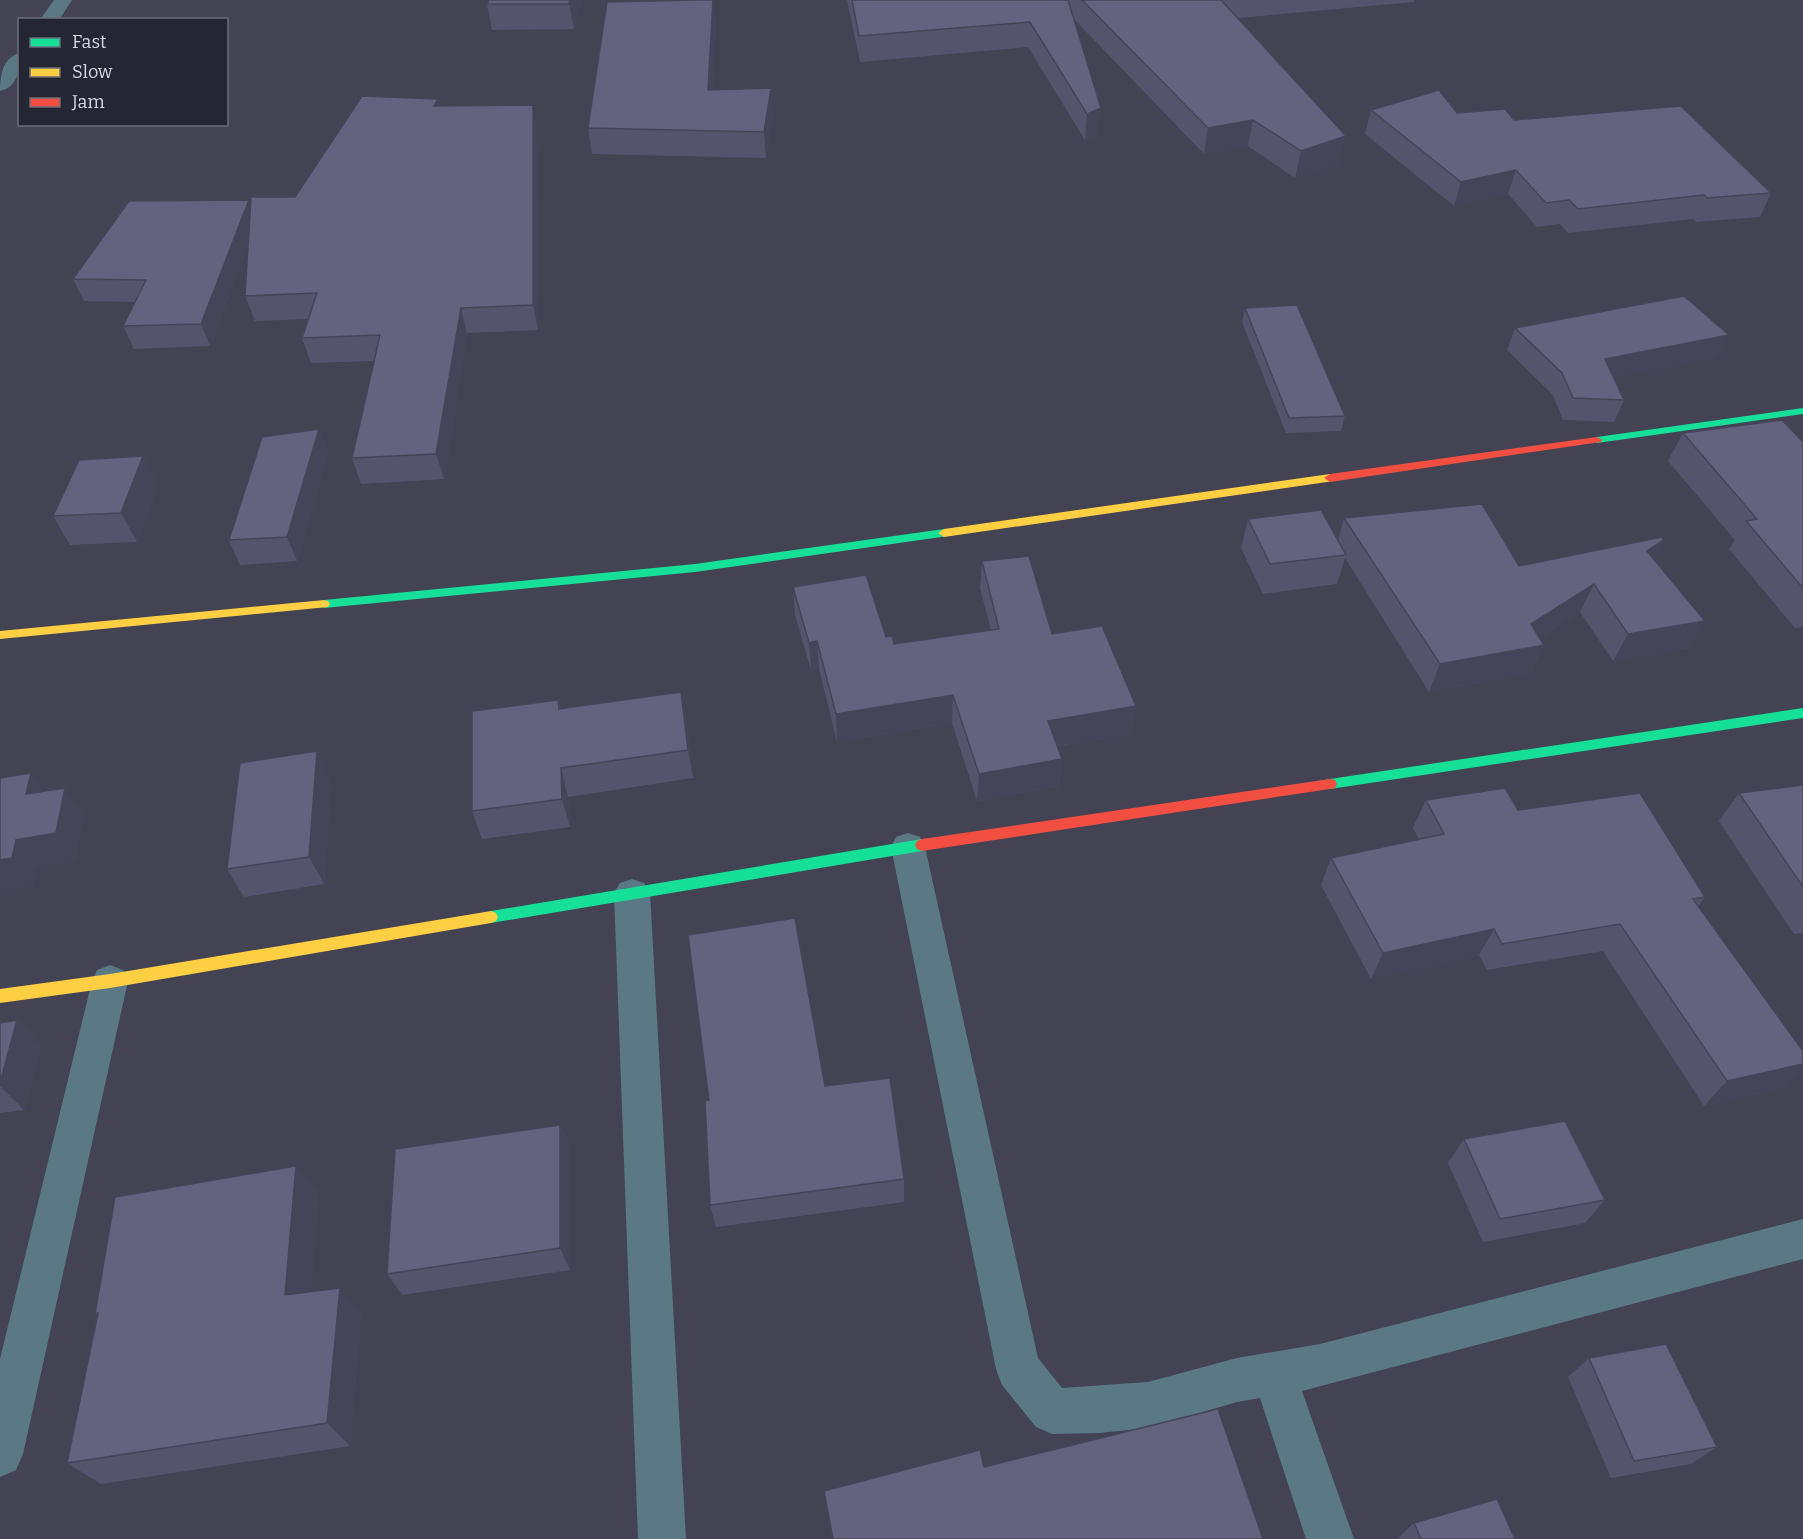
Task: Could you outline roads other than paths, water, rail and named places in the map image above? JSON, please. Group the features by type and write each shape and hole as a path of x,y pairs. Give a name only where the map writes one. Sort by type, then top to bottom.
{"street":[{"path":"50,18 63,0"},
{"path":"0,85 18,62"},
{"path":"0,635 695,568 1803,411"},
{"path":"0,996 110,981 908,847 1803,713"},
{"path":"908,847 1018,1369 1052,1411 1148,1405 1237,1380 1320,1366 1803,1239"},
{"path":"632,893 662,1539"},
{"path":"0,1454 110,981"},
{"path":"1274,1373 1330,1539"}]}
